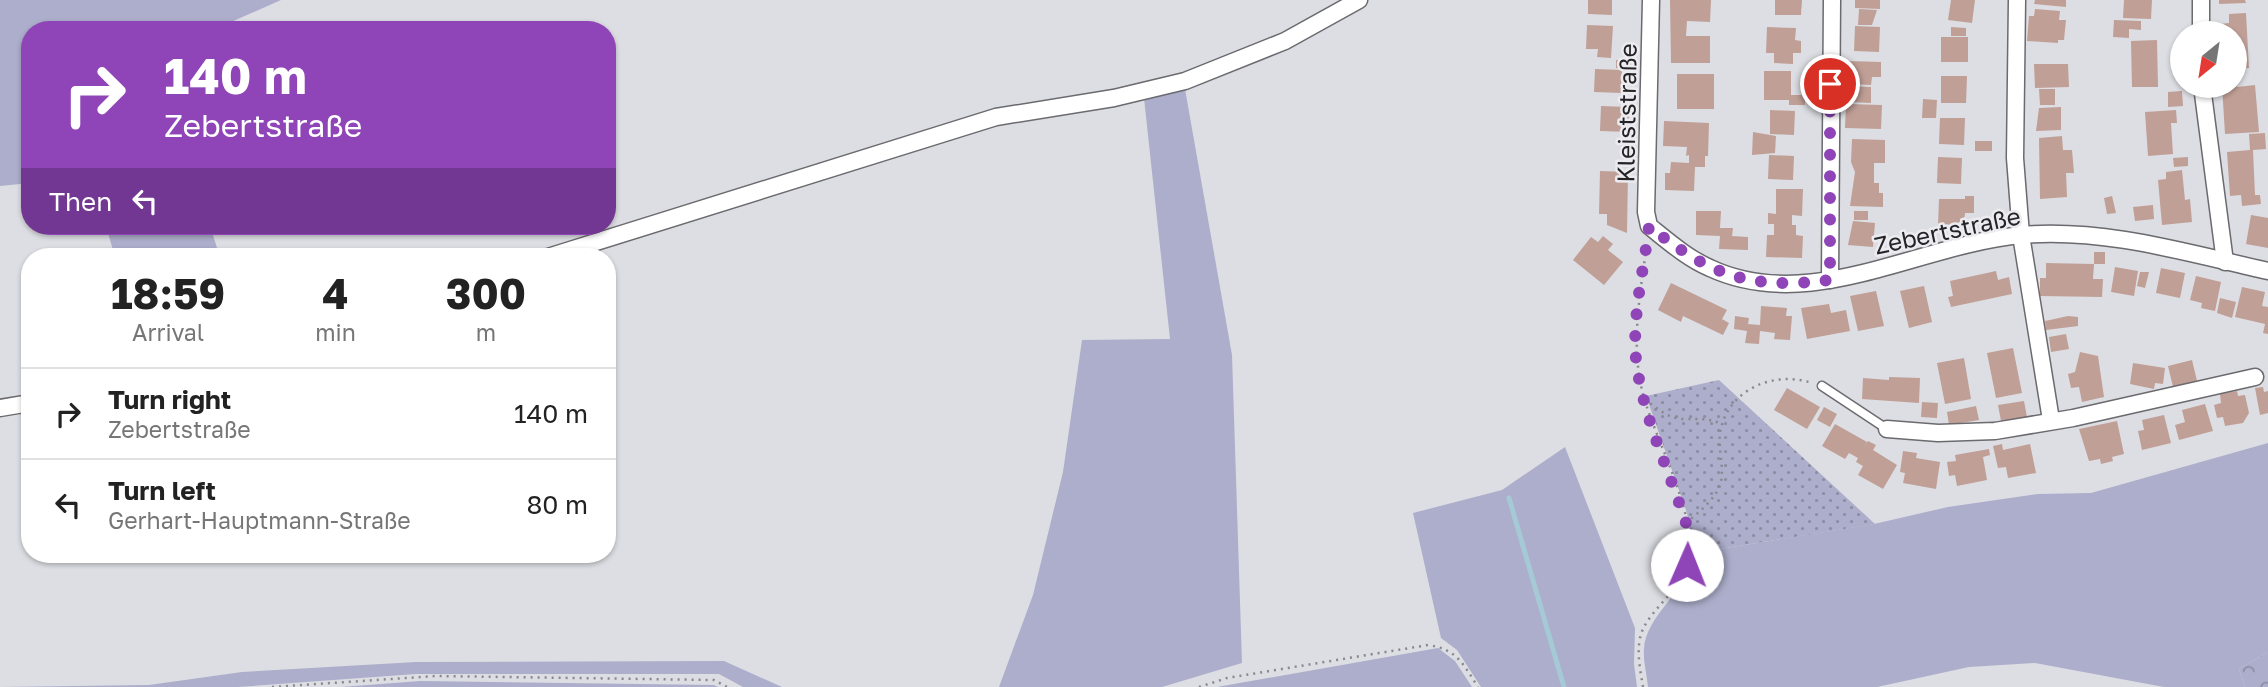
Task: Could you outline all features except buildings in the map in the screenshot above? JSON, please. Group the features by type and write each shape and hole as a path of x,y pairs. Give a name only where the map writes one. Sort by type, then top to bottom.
{"street":[{"path":"577,248 996,117 1114,98 1185,81 1285,41 1359,0"},
{"name":"Kleiststraße","path":"1649,226 1646,212 1651,0"},
{"path":"1830,280 1832,0"},
{"path":"2017,0 2015,158 2021,235 2051,420"},
{"path":"2201,21 2202,0"},
{"path":"2204,98 2225,262"},
{"name":"Zebertstraße","path":"1649,226 1676,248 1710,268 1741,279 1785,285 1830,280 1968,244 2021,235 2068,234 2132,241 2268,271"},
{"path":"1887,429 1938,433 1995,430 2255,377"},
{"path":"0,408 21,405"}],"lane":[{"path":"1822,386 1887,429"}],"path":[{"path":"1643,687 1638,650 1643,629 1687,565 1690,544 1686,523 1644,399 1636,358 1638,312 1649,226"},
{"path":"1686,523 1709,501 1721,482 1722,424 1734,401 1748,389 1764,382 1807,381 1822,386"},
{"path":"1644,399 1668,415 1682,419 1710,419 1722,424"},
{"path":"1199,687 1227,678 1428,645 1447,648 1462,662 1478,687"},
{"path":"272,687 436,676 714,680 727,687"}],"green space":[{"path":"0,0 281,0 233,21 21,21 21,184 0,186"},
{"path":"1185,89 1232,355 1242,663 1162,687 999,687 1033,595 1063,472 1082,340 1170,339 1144,98"},
{"path":"109,235 213,235 217,248 112,248"},
{"path":"1719,380 1875,524 1695,553 1687,513 1646,396"},
{"path":"2268,443 2268,652 2239,669 2245,687 2164,687 2035,663 1969,667 1877,687 1648,687 1644,654 1646,637 1685,579 1695,553 1874,524 1948,507 2038,494 2091,493"},
{"path":"1565,447 1635,628 1634,664 1637,687 1481,687 1457,650 1441,638 1413,513 1502,490"},
{"path":"1438,648 1455,661 1472,687 1217,687"},
{"path":"2268,652 2268,687 2245,687 2239,669"},
{"path":"724,661 782,687 743,687 719,674 416,674 238,687 0,687 149,685 242,672 416,662"},
{"path":"420,681 714,685 718,687 341,687"}],"waterway":[{"path":"1509,498 1564,687"}],"route":[{"path":"1687,565 1690,544 1686,523 1644,399 1636,358 1638,312 1649,226 1676,248 1710,268 1741,279 1785,285 1830,280 1830,84"}]}
